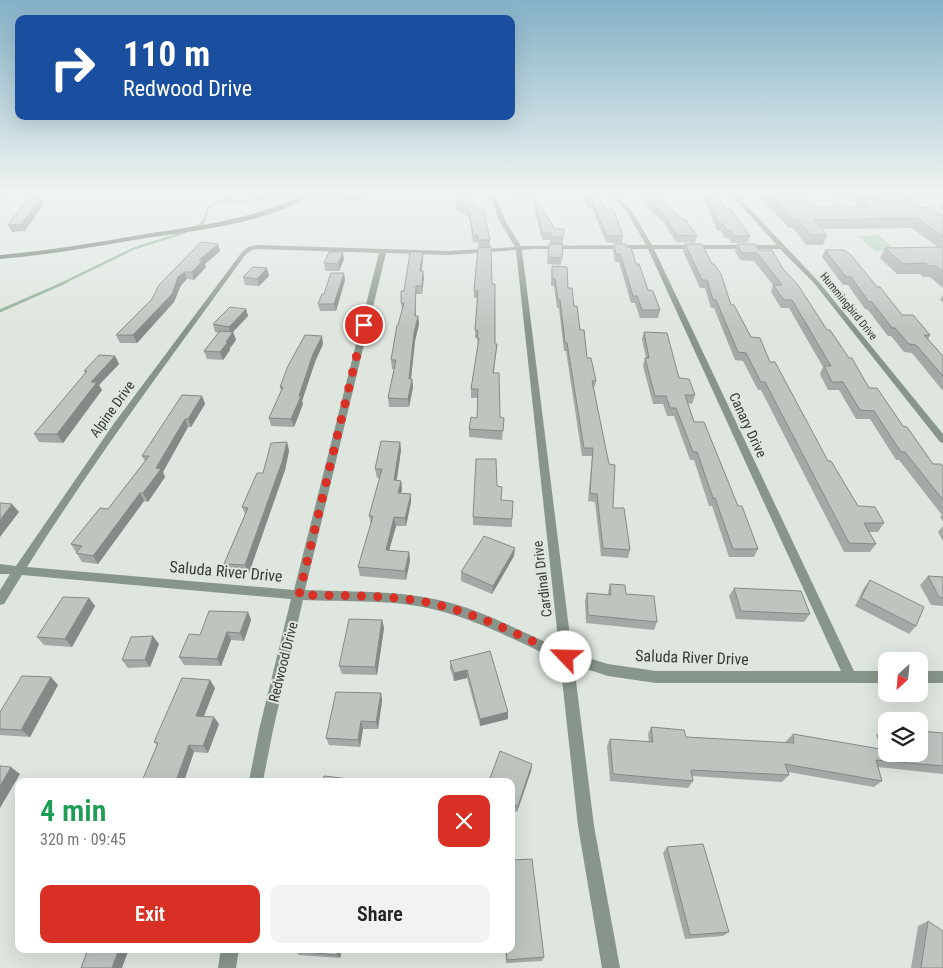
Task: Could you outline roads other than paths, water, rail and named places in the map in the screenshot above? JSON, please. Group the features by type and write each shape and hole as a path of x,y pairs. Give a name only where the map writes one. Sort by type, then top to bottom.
{"street":[{"path":"0,257 40,253 130,238"},
{"name":"Cardinal Drive","path":"513,238 519,248 586,826 611,968"},
{"name":"Canary Drive","path":"645,238 850,676"},
{"name":"Hummingbird Drive","path":"774,238 816,282 943,440"},
{"path":"382,251 449,253 519,248 650,246 782,247"},
{"name":"Alpine Drive","path":"0,600 124,416 244,252 250,248 258,247 382,251"},
{"name":"Redwood Drive","path":"257,778 382,251"},
{"name":"Saluda River Drive","path":"0,569 299,595 397,599 439,605 479,618 566,657 608,670 656,677 878,676"},
{"path":"928,677 943,677"},
{"path":"227,968 229,953"}],"waterway":[{"path":"63,283 135,248 167,238"},
{"path":"0,311 66,282"}]}
